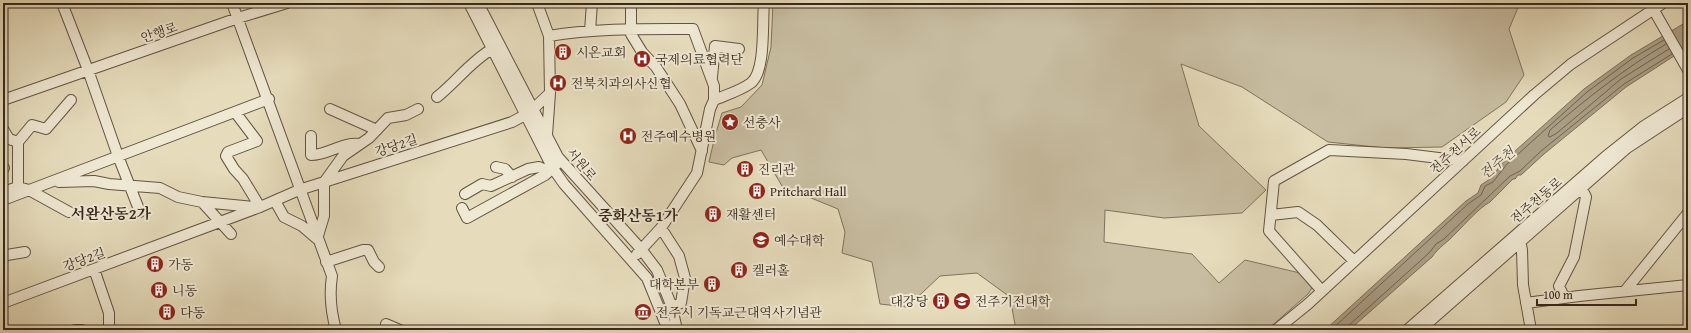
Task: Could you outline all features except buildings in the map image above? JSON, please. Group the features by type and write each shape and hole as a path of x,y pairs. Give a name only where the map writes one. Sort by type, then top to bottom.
{"street":[{"path":"62,3 140,212"},
{"path":"232,3 269,99 299,190 332,276 330,290 331,312 336,330"},
{"name":"안행로","path":"3,100 238,18 287,3"},
{"name":"서원로","path":"469,3 492,49 543,138 561,161 641,249 657,270 672,307 677,330"},
{"name":"서원로","path":"478,3 529,112"},
{"path":"537,3 549,36 550,93 543,138"},
{"path":"590,31 592,3"},
{"path":"631,3 631,34 642,52 656,67 680,104 702,151"},
{"path":"714,100 738,90 752,82 759,72 764,3"},
{"name":"전주천서로","path":"1276,330 1322,291 1353,260 1530,99 1571,64 1663,3"},
{"path":"1653,9 1688,70"},
{"path":"549,36 590,31 630,29 693,29 711,80 714,100 710,109 702,151 696,172 661,228 631,259"},
{"path":"711,80 716,46 738,49"},
{"path":"437,97 451,86 466,67 478,57 492,49"},
{"name":"강당2길","path":"3,303 259,208 299,190 512,122 529,112 550,93"},
{"name":"전주천동로","path":"1420,330 1517,240 1644,126 1688,98"},
{"path":"3,200 269,99"},
{"path":"18,187 18,142 32,126 46,130 71,100"},
{"name":"전주천동로","path":"1407,330 1582,188 1627,148 1688,108"},
{"path":"330,109 377,130"},
{"path":"317,239 324,216 325,182 343,156 369,138 388,118 406,115 418,109"},
{"path":"234,112 257,141 228,152 226,156 234,169 243,178 259,208"},
{"path":"3,129 9,139 18,142"},
{"path":"311,136 311,155 320,155 334,148 352,143 360,144"},
{"name":"서원로","path":"543,138 550,169 631,259 646,278 668,330"},
{"path":"1322,291 1269,231 1274,181 1330,150 1406,154 1463,161"},
{"path":"462,208 467,218 545,175 550,169 561,161"},
{"path":"496,167 505,169 512,177"},
{"path":"465,194 482,184 491,186 528,169 539,167 550,169"},
{"path":"51,183 94,181 160,188 178,197 202,202 259,208"},
{"path":"3,192 18,187 29,190 69,212"},
{"path":"1564,297 1559,286 1574,257 1586,197 1582,188"},
{"path":"275,201 284,217 302,226 317,239"},
{"path":"202,202 231,234"},
{"path":"1271,215 1298,212 1317,226 1353,260"},
{"path":"1625,291 1688,213"},
{"path":"661,228 679,256 685,278 681,304 672,307"},
{"path":"1517,240 1522,250 1521,260 1528,319 1531,330"},
{"path":"326,262 363,250 368,250 374,262 379,266"},
{"path":"3,254 7,255 25,252"},
{"path":"94,269 109,313 109,330"},
{"path":"1526,303 1564,297 1688,284"},
{"path":"1520,330 1528,319"},
{"path":"386,324 400,330"},
{"path":"74,330 82,330"}],"shaded area":[{"path":"773,3 1520,3 1509,29 1524,75 1506,102 1442,147 1385,148 1328,142 1242,87 1181,64 1199,126 1266,190 1242,213 1164,218 1105,210 1104,242 1192,254 1219,283 1245,260 1300,273 1312,288 1308,294 1267,330 1016,330 1010,297 977,273 940,276 907,307 880,304 872,262 842,253 845,232 838,209 782,186 761,150 732,158 724,165 709,162 722,113 741,107 762,85 771,47"}],"water":[{"path":"1688,21 1688,47 1626,87 1544,154 1521,175 1518,175 1515,179 1513,179 1490,202 1481,208 1432,257 1349,330 1325,330 1466,201 1478,193 1481,185 1490,179 1504,161 1584,89 1631,55"}],"place":[{"name":"시온교회","path":"563,52"},
{"name":"국제의료협력단","path":"642,59"},
{"name":"전북치과의사신협","path":"558,83"},
{"name":"선충사","path":"730,122"},
{"name":"전주예수병원","path":"628,136"},
{"name":"진리관","path":"745,169"},
{"name":"Pritchard Hall","path":"757,191"},
{"name":"재활센터","path":"713,214"},
{"name":"예수대학","path":"761,240"},
{"name":"가동","path":"155,264"},
{"name":"켈러홀","path":"739,270"},
{"name":"대학본부","path":"712,284"},
{"name":"니동","path":"159,290"},
{"name":"대강당","path":"941,301"},
{"name":"전주기전대학","path":"962,301"},
{"name":"다동","path":"167,312"},
{"name":"전주시 기독교근대역사기념관","path":"643,312"}],"district":[{"name":"서완산동2가","path":"111,214"},
{"name":"중화산동1가","path":"638,216"}],"water label":[{"name":"전주천","path":"1497,163"}]}
